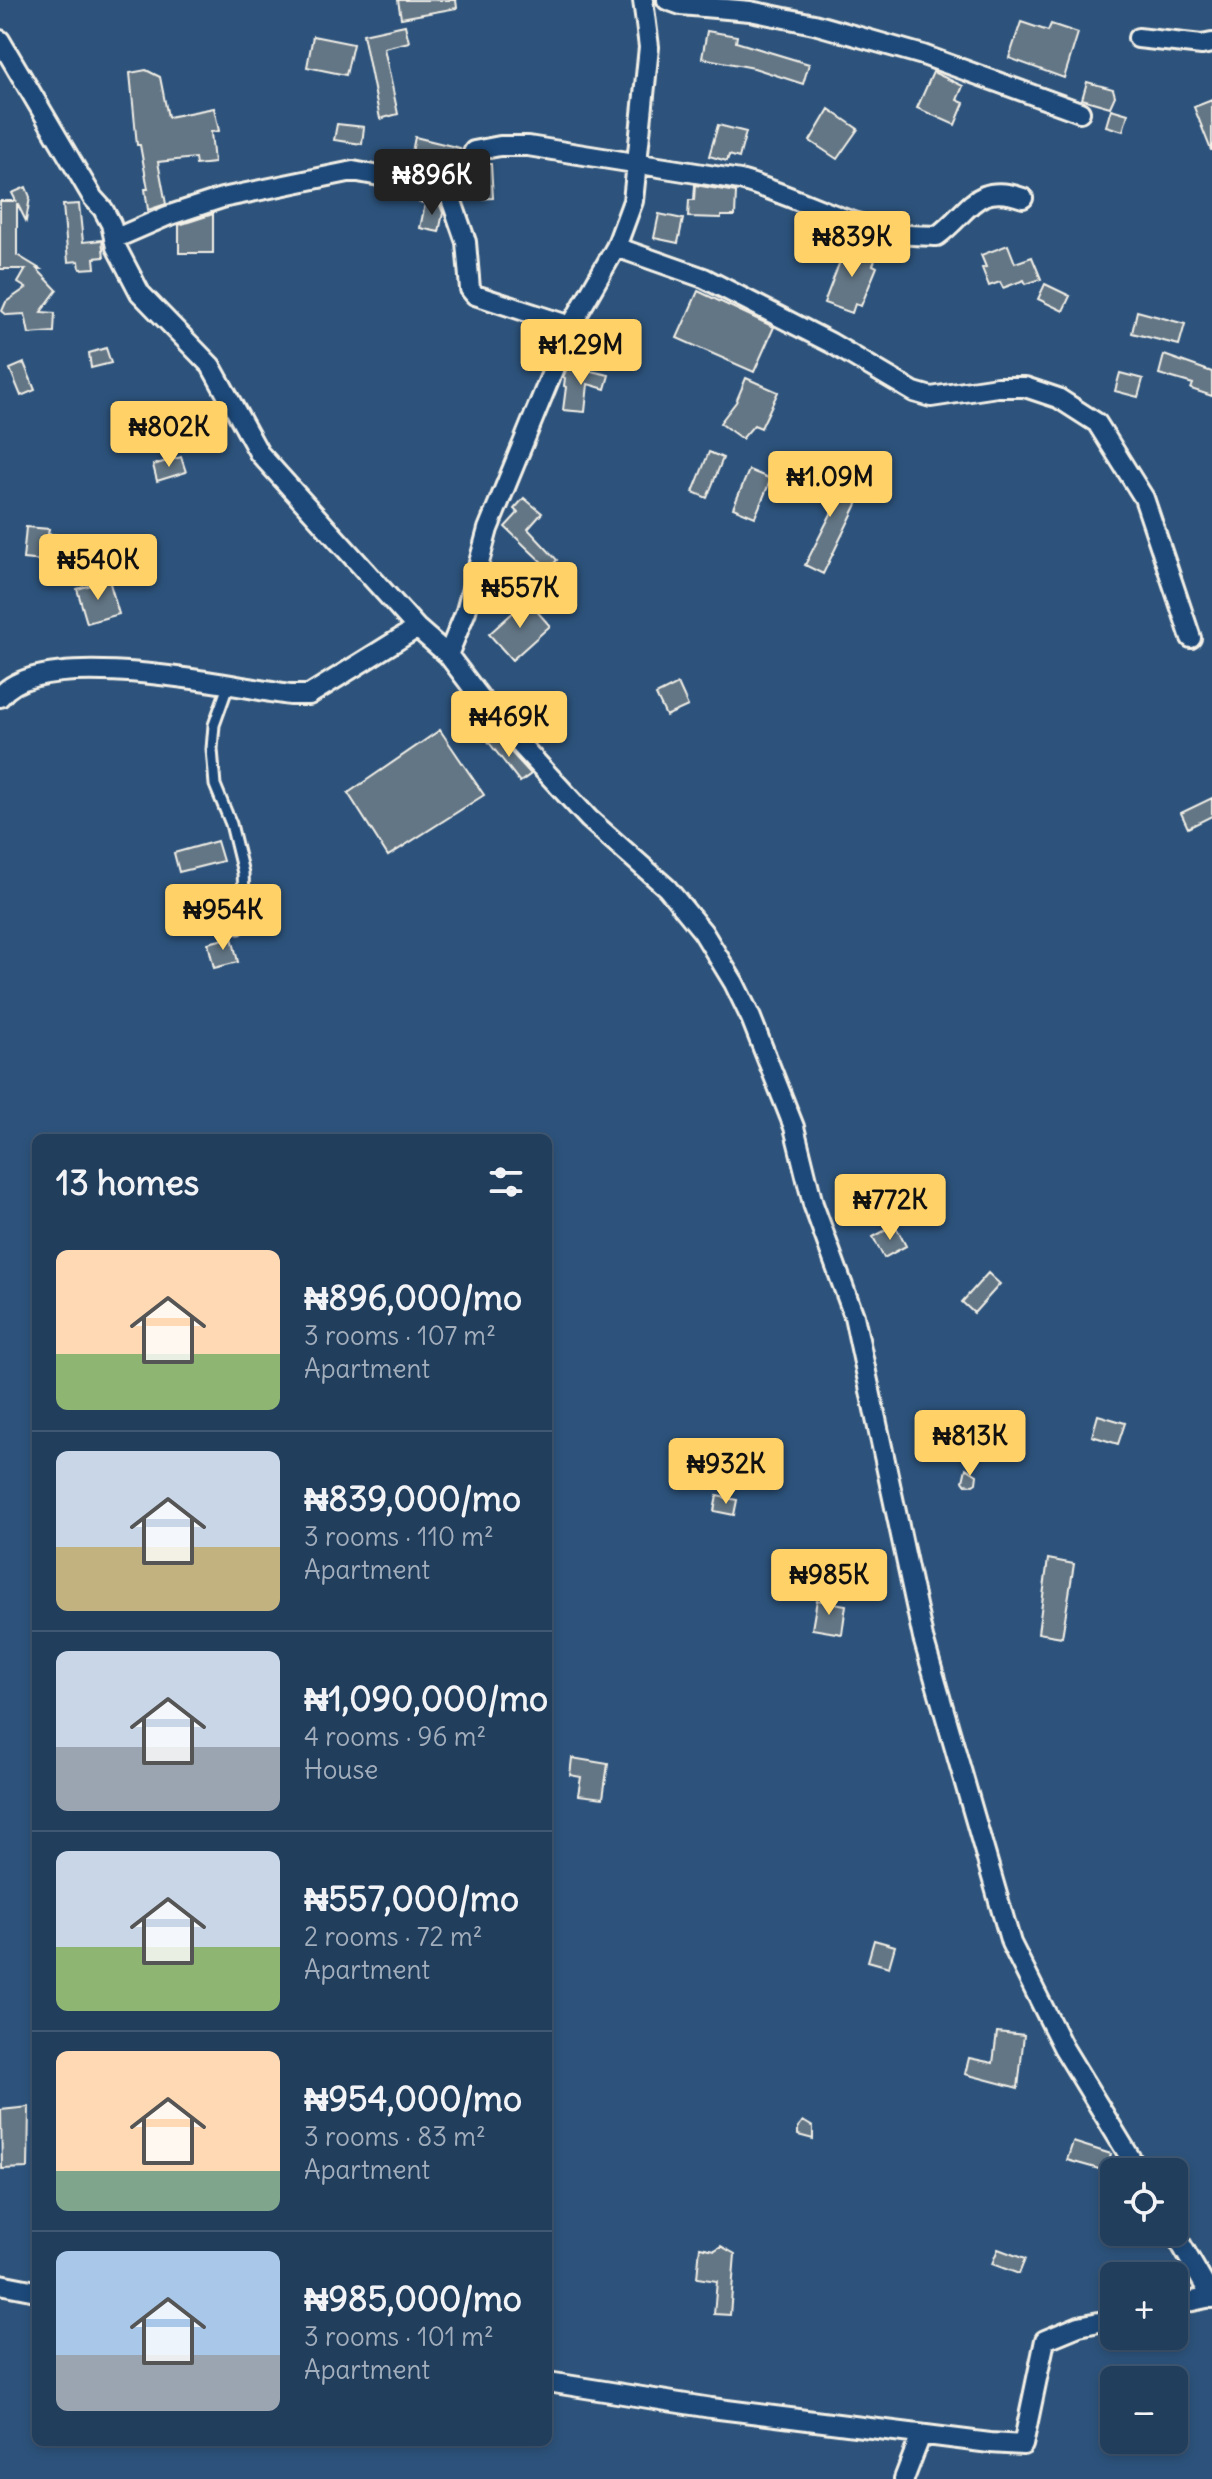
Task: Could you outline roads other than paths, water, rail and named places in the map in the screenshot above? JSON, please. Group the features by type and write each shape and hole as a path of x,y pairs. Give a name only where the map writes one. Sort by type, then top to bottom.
{"street":[{"path":"448,655 466,611 488,529 571,326 616,247 633,201 649,47 643,0"},
{"path":"667,0 681,5 750,11 814,24 923,55 1080,112"},
{"path":"1138,38 1202,45 1212,43"},
{"path":"0,40 93,198 103,209 140,293 211,366 259,453 417,628 448,655 495,717 589,819 667,888 703,932 751,1018 794,1127 813,1204 854,1316 923,1638 1011,1943 1063,2047 1130,2158"},
{"path":"114,239 167,216 222,198 353,171 390,178 424,192 448,190 458,185 472,154 478,149 528,146 740,180 773,189 843,219 896,234 937,236 977,197 992,192 1023,198"},
{"path":"448,190 466,242 470,289 475,295 571,326"},
{"path":"616,247 704,278 831,343 914,392 931,397 997,387 1025,387 1058,398 1097,423 1144,498 1191,638"},
{"path":"0,697 20,680 67,672 149,672 290,695 309,695 417,628"},
{"path":"1182,2246 1212,2297 1188,2302"},
{"path":"0,2284 32,2290"},
{"path":"552,2383 711,2408 1023,2445 1045,2340 1079,2326 1100,2322"},
{"path":"904,2479 921,2435"}],"lane":[{"path":"228,686 214,725 212,749 215,785 231,824 243,873 244,893 239,928"}]}
